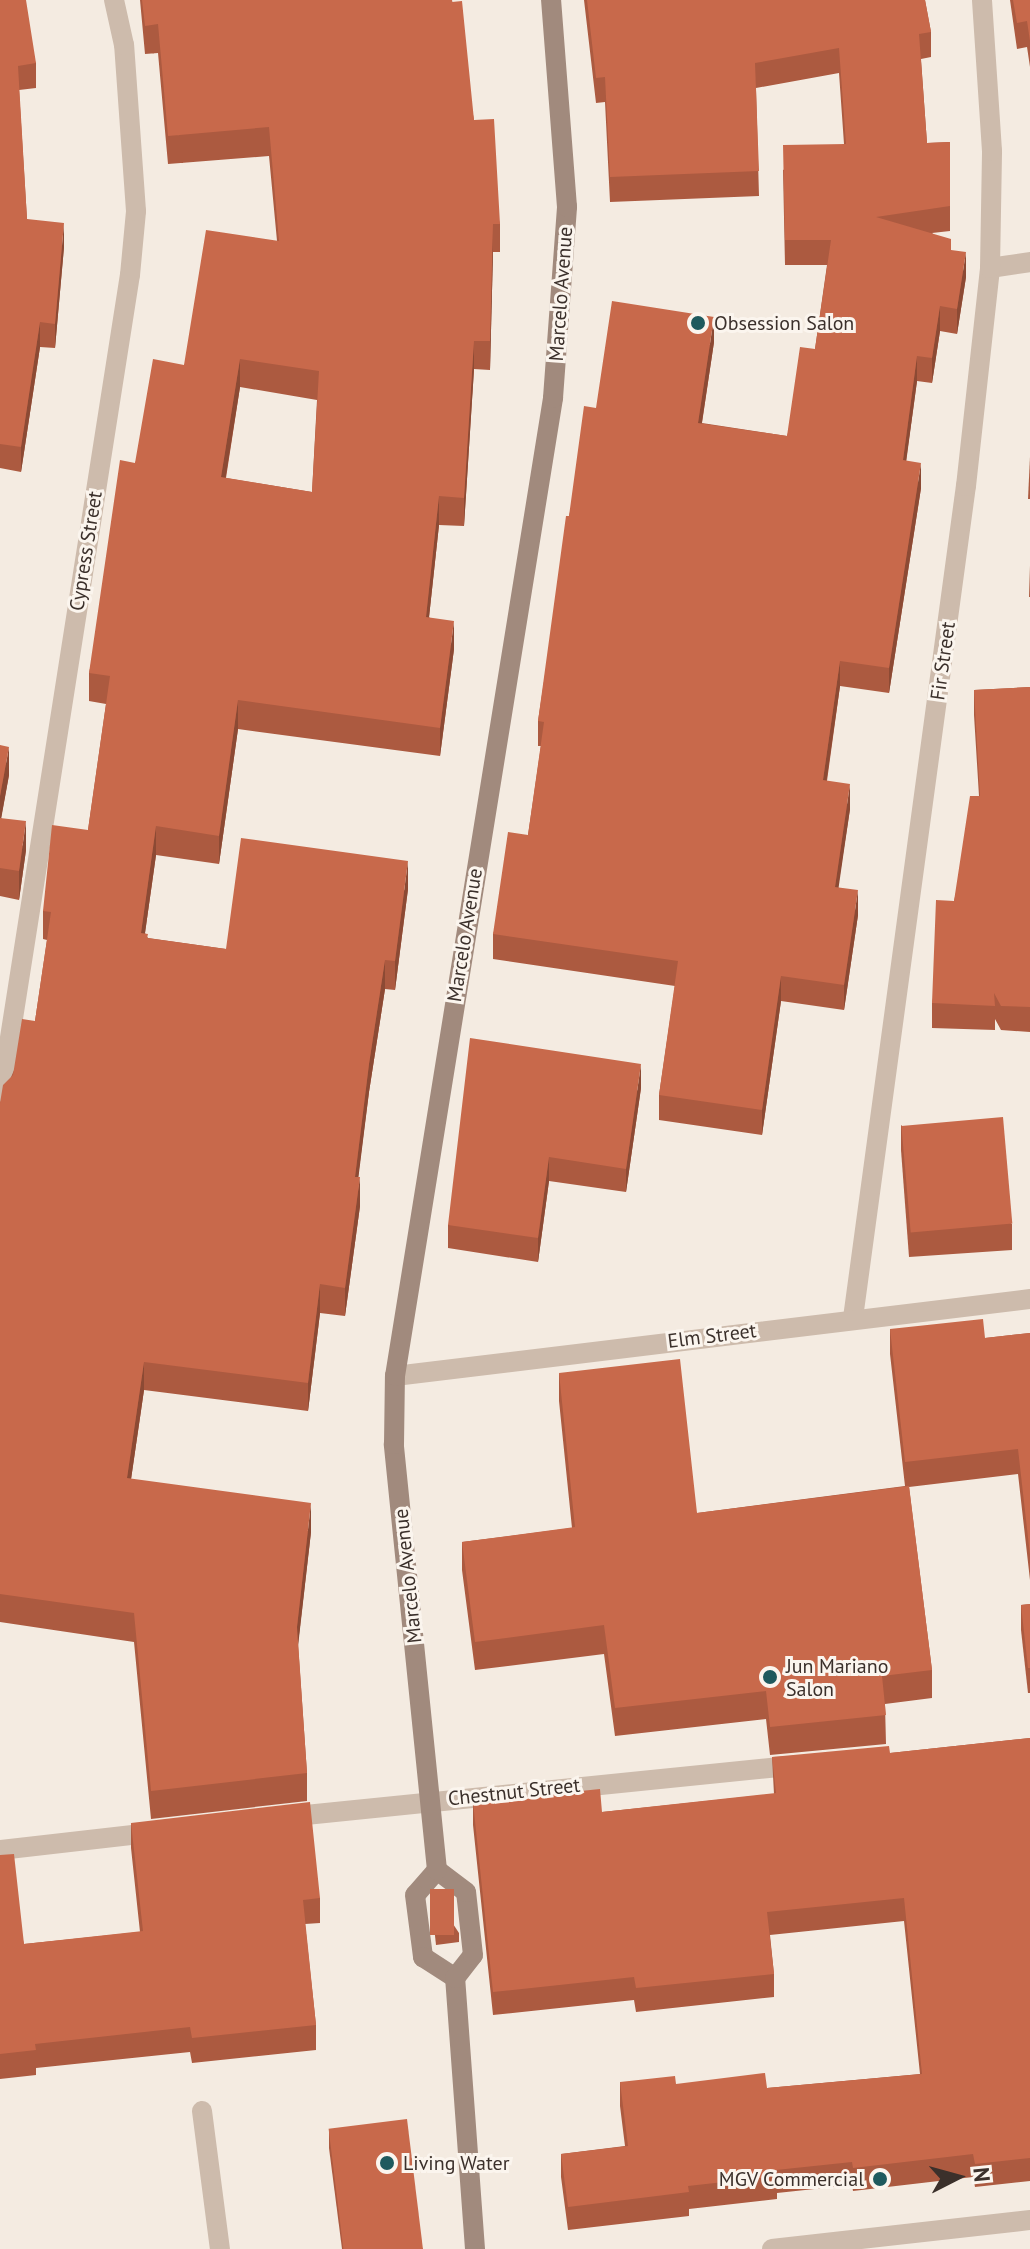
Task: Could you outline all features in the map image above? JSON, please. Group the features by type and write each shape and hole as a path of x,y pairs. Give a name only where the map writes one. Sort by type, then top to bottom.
{"street":[{"name":"Cypress Street","path":"0,1101 130,275 136,211 124,45 114,0"},
{"name":"Marcelo Avenue","path":"437,1870 394,1444 395,1376 553,398 567,207 551,0"},
{"name":"Fir Street","path":"853,1318 966,486 990,268 992,151 982,0"},
{"path":"990,268 1030,262"},
{"name":"Elm Street","path":"395,1376 853,1318 1030,1299"},
{"name":"Chestnut Street","path":"261,1820 430,1800 826,1763"},
{"path":"0,1850 184,1829"},
{"path":"455,1978 423,1957 415,1895 437,1870 466,1892 473,1955 455,1978 475,2249"},
{"path":"202,2111 220,2249"},
{"path":"772,2249 910,2241 1030,2220"}],"building":[{"path":"0,0 26,0 36,63 18,66 27,219 64,223 55,324 40,322 21,447 0,444"},
{"path":"142,0 462,1 474,120 494,119 500,224 493,224 490,341 474,341 464,498 439,496 426,617 454,621 440,728 238,700 219,836 156,826 141,933 148,934 147,938 226,949 241,838 408,861 395,961 385,960 369,1064 355,1177 360,1177 345,1288 320,1284 308,1383 144,1362 127,1478 311,1503 297,1627 307,1773 151,1791 134,1613 0,1594 0,1103 3,1085 13,1075 22,1019 35,1021 51,912 43,911 52,825 88,830 110,676 89,673 120,460 135,463 153,359 184,365 206,230 279,241 269,127 168,136 158,24 145,26","holes":["240,359 319,371 312,492 221,477"]},
{"path":"587,0 925,0 931,32 919,34 927,143 950,142 950,206 876,217 951,239 951,250 966,252 957,309 940,306 932,358 917,356 903,460 921,463 889,668 840,661 823,780 850,784 835,887 858,890 844,985 781,976 762,1110 659,1095 678,961 493,934 508,832 528,835 544,722 538,721 566,516 569,516 584,406 596,408 612,301 714,317 698,423 787,436 800,347 815,349 831,240 785,240 783,145 846,144 839,48 755,63 759,171 610,177 605,77 596,78"},
{"path":"1013,0 1030,0 1030,41 1027,21 1017,23"},
{"path":"1030,687 1030,1007 1001,1006 994,993 995,1006 932,1003 936,900 954,901 970,796 980,796 974,690"},
{"path":"0,745 9,747 0,796"},
{"path":"0,818 26,821 19,871 0,868"},
{"path":"470,1038 641,1064 626,1169 549,1157 538,1238 448,1225"},
{"path":"1003,1117 1012,1224 911,1232 901,1126"},
{"path":"983,1319 985,1338 1030,1333 1030,1555 1018,1449 905,1462 890,1329"},
{"path":"680,1359 697,1513 909,1486 932,1670 882,1676 886,1715 770,1727 766,1691 615,1708 604,1625 475,1642 462,1542 575,1527 559,1373"},
{"path":"1030,1604 1030,1668 1028,1668 1021,1605"},
{"path":"1030,1738 1030,2158 975,2164 973,2154 853,2168 852,2162 776,2170 777,2176 688,2186 689,2192 568,2207 561,2154 628,2146 620,2082 675,2076 676,2084 765,2073 767,2088 922,2074 904,1898 767,1912 774,1974 636,1988 634,1977 493,1992 473,1802 600,1789 602,1812 776,1793 772,1757 889,1746 890,1753"},
{"path":"310,1802 320,1898 303,1900 316,2025 192,2038 190,2027 35,2044 36,2050 0,2054 0,1855 14,1854 24,1944 143,1931 131,1823"},
{"path":"430,1889 454,1889 454,1935 430,1935"},
{"path":"407,2119 423,2249 343,2249 329,2129"}],"place":[{"name":"Obsession Salon","path":"698,323"},
{"name":"Jun Mariano Salon","path":"770,1677"},
{"name":"Living Water","path":"387,2163"},
{"name":"MGV Commercial","path":"880,2179"}]}
